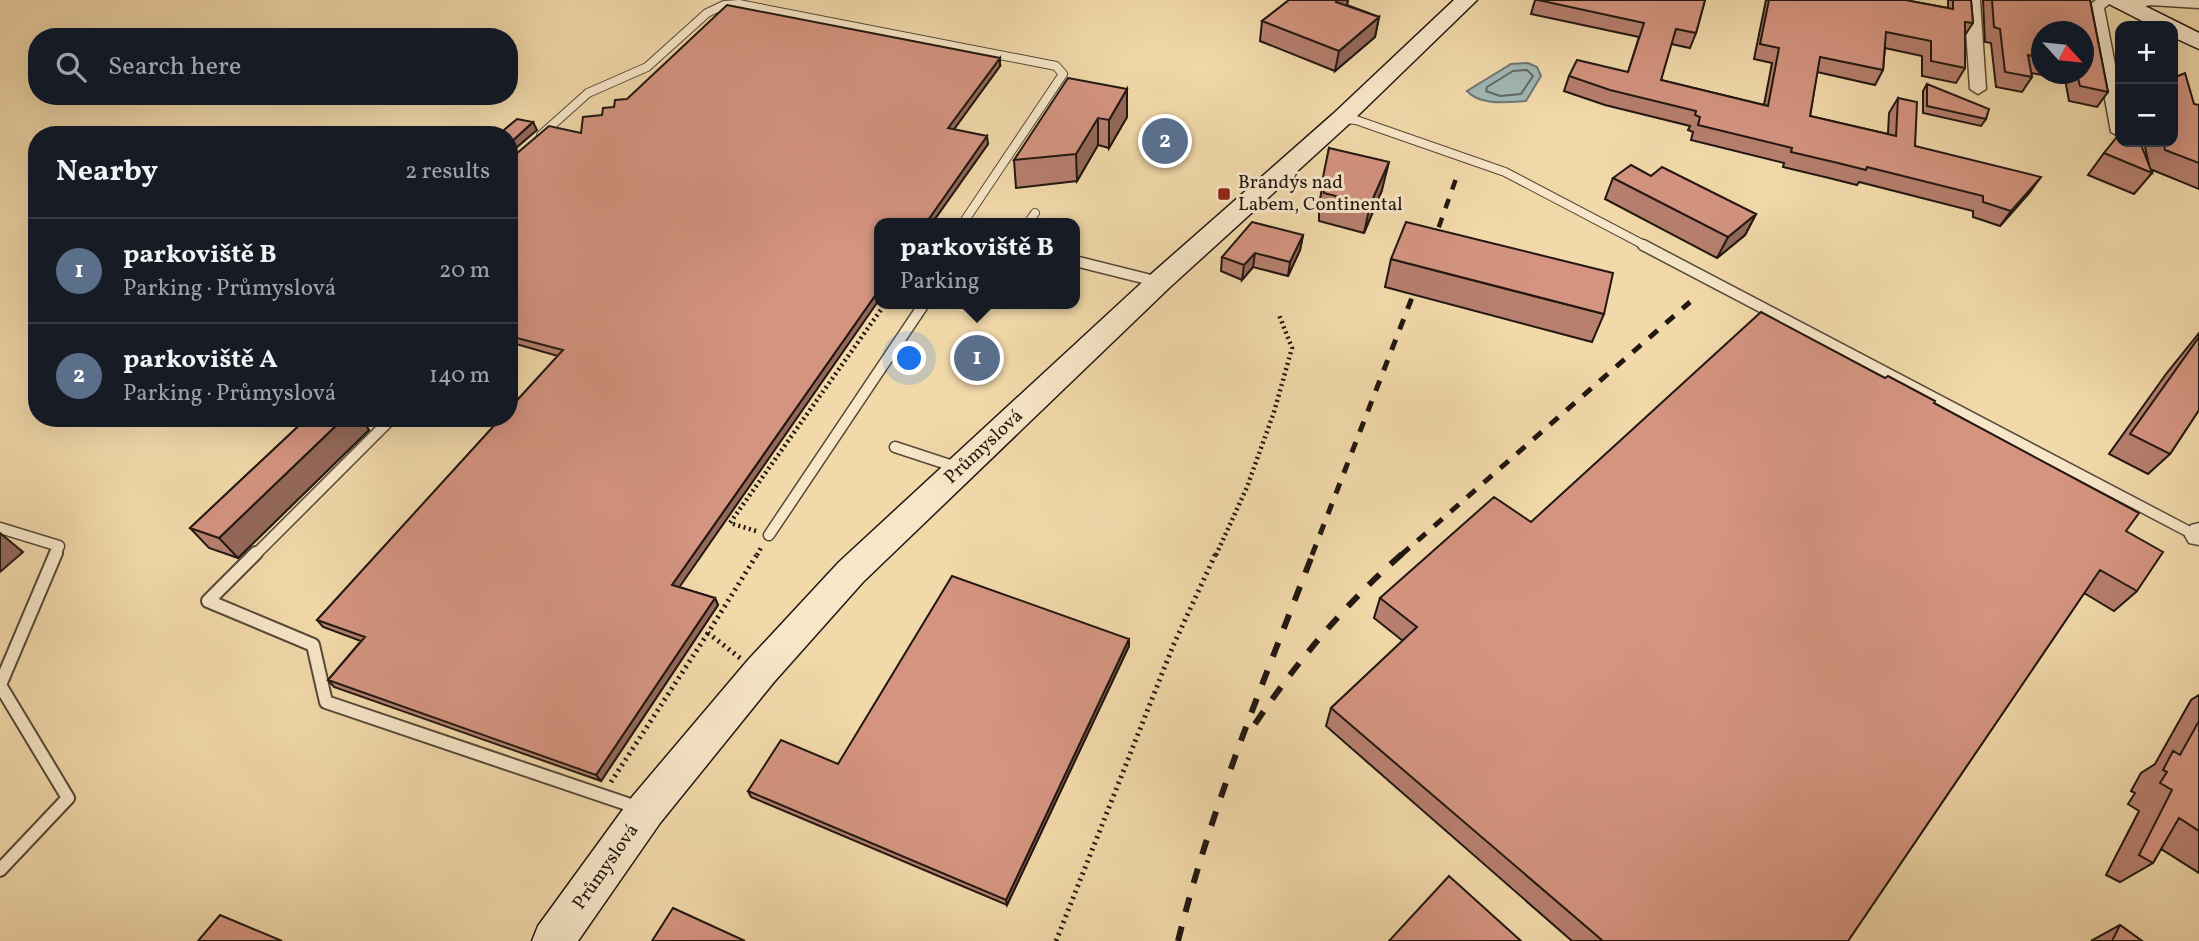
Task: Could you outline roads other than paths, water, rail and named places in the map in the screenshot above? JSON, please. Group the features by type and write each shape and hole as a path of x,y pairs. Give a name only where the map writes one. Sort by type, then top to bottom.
{"main road":[{"name":"Průmyslová","path":"554,941 646,810 789,639 851,572 1158,282 1341,119 1466,0"},
{"path":"2117,2 2157,21"},
{"path":"2178,32 2199,42"}],"street":[{"path":"1972,0 1978,89"},
{"path":"2115,106 2096,6 2150,0 2199,3"}],"lane":[{"path":"529,146 588,93 647,67 707,13 724,5 739,4 1056,66 1063,74 965,218"},
{"path":"1341,119 1356,120 1505,172 2198,535"},
{"path":"1032,218 1035,213"},
{"path":"1080,262 1158,282"},
{"path":"768,535 920,309"},
{"path":"384,427 208,601 313,645 326,702 646,810"},
{"path":"895,447 960,469"},
{"path":"0,528 60,546 0,685 68,798 0,870"}],"water":[{"path":"1528,63 1537,67 1541,76 1526,101 1487,101 1467,91 1511,64"}],"railway":[{"path":"1432,246 1457,176"},
{"path":"1312,555 1420,277"},
{"path":"1401,555 1690,302"},
{"path":"1178,941 1222,793 1313,553"},
{"path":"1255,724 1288,677 1324,633 1403,553"}],"place":[{"name":"parkoviště A","path":"1165,141"},
{"name":"Brandýs nad Labem, Continental","path":"1224,194"},
{"name":"parkoviště B","path":"977,358"}]}
